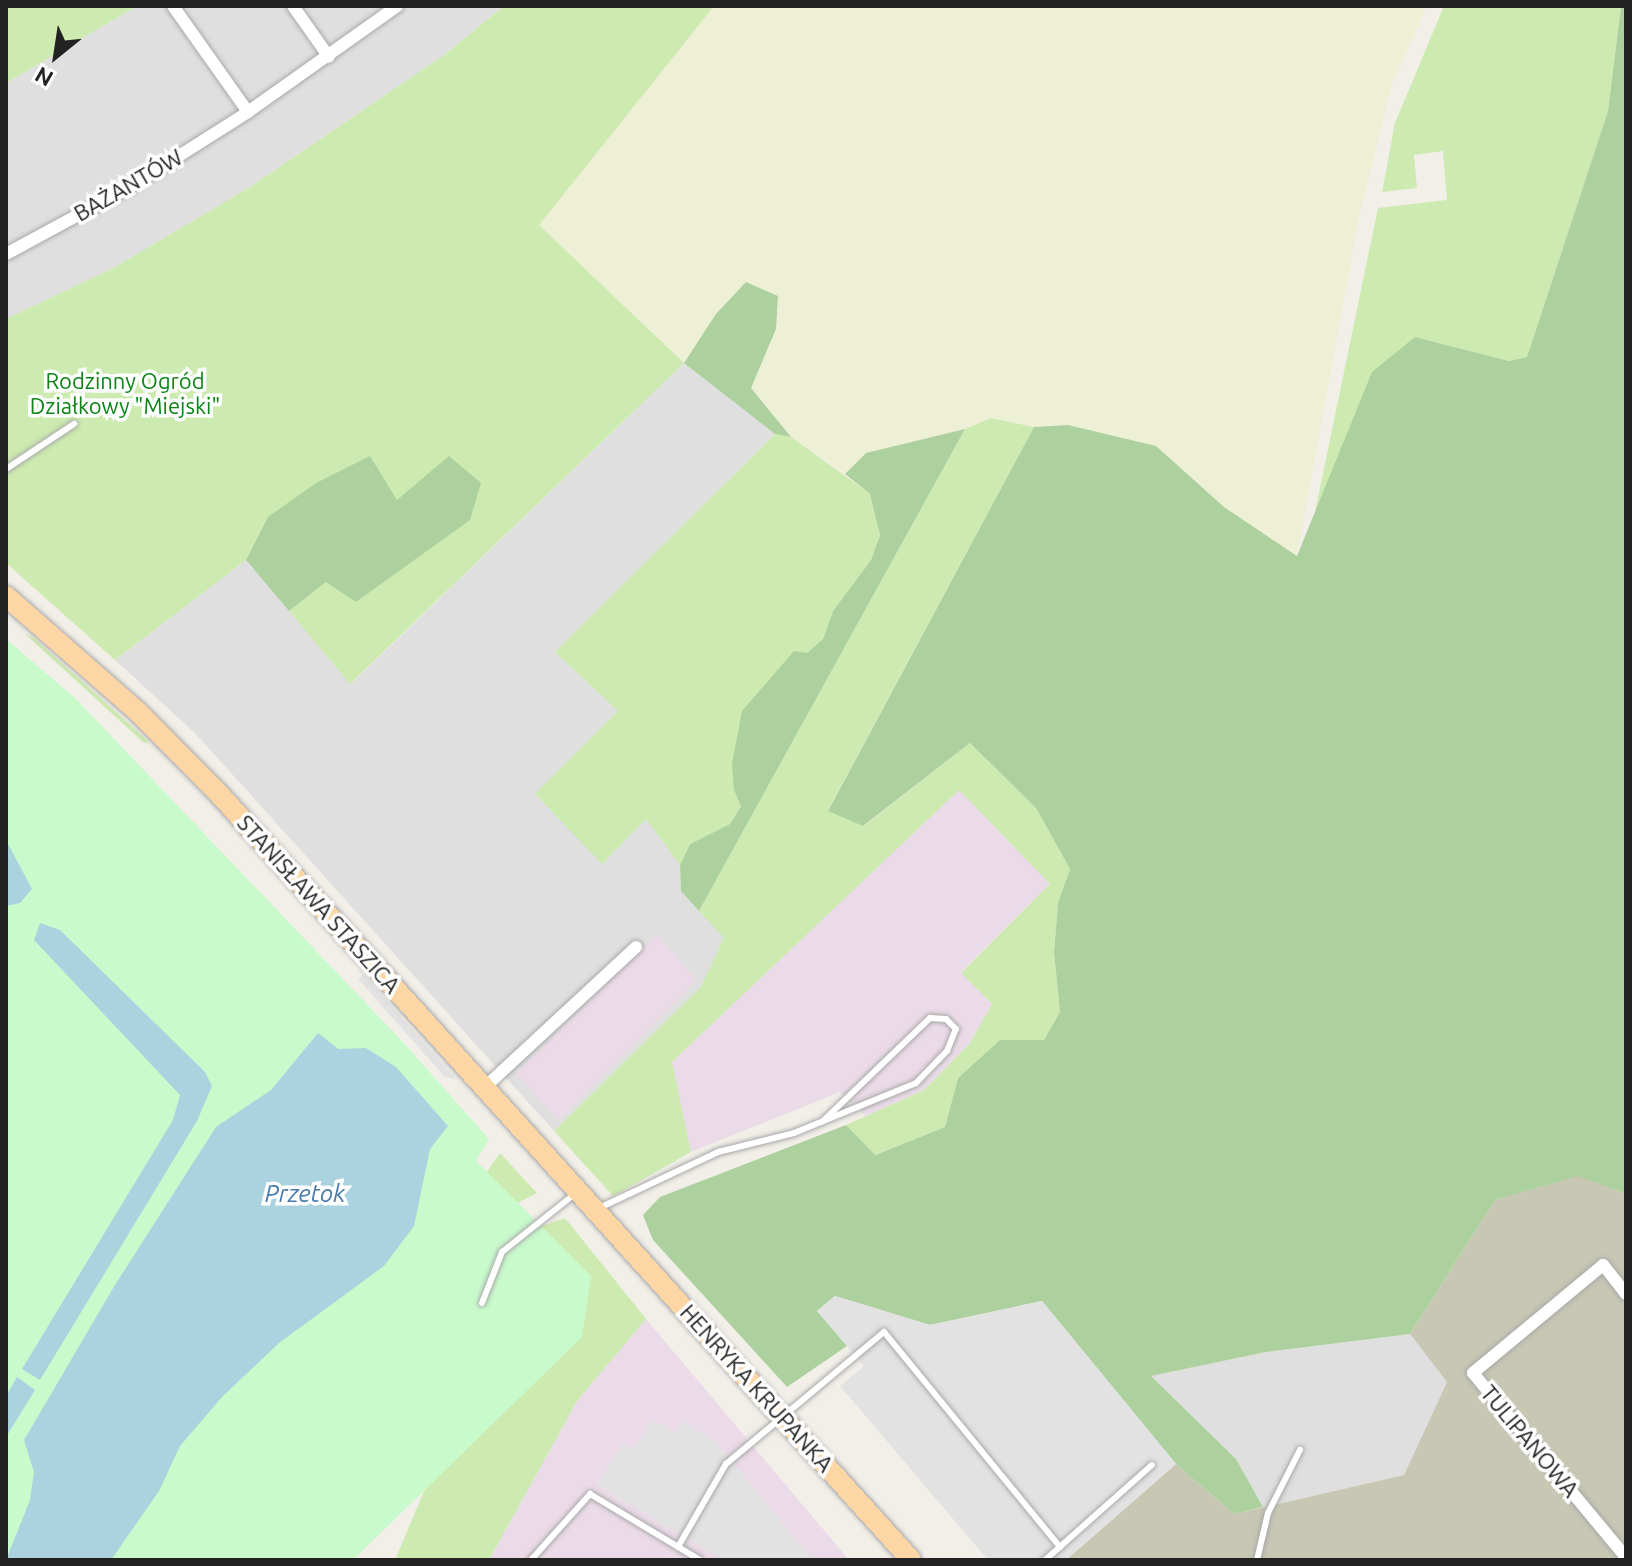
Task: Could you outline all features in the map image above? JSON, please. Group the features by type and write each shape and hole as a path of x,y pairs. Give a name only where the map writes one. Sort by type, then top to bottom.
{"main road":[{"name":"STANISŁAWA STASZICA","path":"6,596 181,754 615,1230"},
{"name":"HENRYKA KRUPANKA","path":"615,1230 906,1556"}],"street":[{"path":"173,6 248,112"},
{"path":"293,6 329,57"},
{"name":"BAŻANTÓW","path":"6,254 130,187 248,112 397,6"},
{"path":"485,1087 636,947"},
{"name":"TULIPANOWA","path":"1626,1294 1603,1265 1473,1373 1626,1557"}],"lane":[{"path":"6,469 74,424"},
{"path":"596,1209 718,1152 823,1121 916,1083 947,1051 956,1029 946,1019 930,1018 823,1121"},
{"path":"482,1303 502,1252 579,1191"},
{"path":"678,1547 726,1464 884,1332 1060,1547"},
{"path":"1257,1560 1268,1513 1300,1450"},
{"path":"1045,1560 1152,1465"},
{"path":"531,1560 590,1494 700,1560"}],"shaded area":[{"path":"137,6 504,6 444,55 250,187 115,267 6,319 6,83"},
{"path":"714,6 1427,6 1391,87 1359,217 1297,556 1224,507 1069,425 1034,427 991,418 965,429 866,453 845,474 791,437 751,388 776,329 716,314 684,363 539,225"},
{"path":"684,363 775,434 555,652 618,711 536,794 646,818 680,865 681,891 724,938 700,988 554,1131 195,733 115,660 246,560 351,684"},
{"path":"959,789 1050,884 961,972 992,1004 970,1043 924,1090 866,1116 840,1092 691,1152 671,1063"},
{"path":"657,935 696,980 559,1120 516,1073"},
{"path":"363,974 456,1079 445,1077 358,979"},
{"path":"1578,1175 1626,1194 1626,1560 1066,1560 1176,1464 1234,1514 1404,1475 1447,1382 1410,1334 1495,1200"},
{"path":"835,1296 930,1325 1042,1301 1176,1464 1066,1560 988,1560 840,1386 864,1366 817,1311"},
{"path":"646,1319 849,1560 489,1560 577,1401"},
{"path":"1410,1334 1447,1382 1404,1475 1263,1507 1236,1459 1151,1376 1266,1352"},
{"path":"652,1420 675,1433 683,1421 715,1441 813,1560 723,1560 597,1485 623,1443 634,1449"}],"green space":[{"path":"6,6 137,6 6,83"},
{"name":"Rodzinny Ogród Działkowy \"Miejski\"","path":"504,6 714,6 539,225 684,363 350,684 289,611 326,582 397,500 268,517 246,560 115,660 6,563 6,319 115,267 250,187 444,55"},
{"path":"1444,6 1621,6 1608,111 1527,357 1509,361 1414,337 1315,512 1378,208 1447,200 1443,151 1414,155 1417,188 1382,192 1395,123"},
{"path":"1621,6 1626,6 1626,1194 1578,1176 1495,1200 1410,1334 1266,1352 1151,1376 1236,1459 1263,1507 1234,1514 1176,1464 1042,1301 930,1325 835,1296 817,1311 847,1346 787,1387 653,1240 643,1215 660,1197 846,1125 875,1155 945,1127 958,1078 1000,1040 1044,1040 1060,1012 1054,952 1058,903 1070,869 1036,808 970,743 863,826 828,811 1034,427 1068,425 1156,446 1224,507 1297,556 1372,372 1415,337 1509,361 1527,357 1608,111"},
{"path":"746,282 778,296 776,329 751,388 791,437 775,434 684,363 716,314"},
{"path":"991,418 1034,427 828,810 864,826 970,743 1036,808 1070,869 1058,903 1054,952 1060,1012 1044,1040 1000,1040 958,1078 945,1127 874,1155 846,1125 924,1090 970,1043 992,1004 961,973 1050,884 959,790 672,1062 691,1152 613,1196 554,1131 700,988 724,938 699,911 965,429"},
{"path":"965,429 699,911 681,891 680,865 690,844 730,824 741,806 734,790 732,764 742,711 794,651 807,653 823,639 833,611 871,560 880,535 870,494 845,474 866,453"},
{"path":"775,434 791,437 870,494 880,534 871,560 833,611 823,639 807,653 734,790 741,805 730,824 690,844 680,865 646,819 602,864 535,794 618,711 555,652"},
{"path":"370,456 397,500 449,456 481,483 470,520 356,602 326,582 289,611 246,560 268,517 316,483"},
{"path":"24,633 34,638 149,742 144,743"},
{"path":"6,639 75,698 401,1040 489,1139 476,1161 591,1276 582,1337 353,1560 6,1560"},
{"path":"500,1153 537,1193 504,1210 536,1228 565,1218 646,1319 577,1401 489,1560 395,1560 435,1465 111,1560 482,1179"}],"water":[{"path":"6,840 32,889 20,903 6,906"},
{"path":"40,923 60,930 205,1072 212,1086 197,1121 40,1380 22,1369 173,1120 180,1095 34,940"},
{"name":"Przetok","path":"318,1033 338,1049 366,1048 396,1067 448,1126 430,1149 414,1226 384,1266 279,1343 222,1397 180,1446 159,1491 111,1560 6,1560 30,1500 34,1472 24,1440 115,1285 216,1127 271,1090"},
{"path":"17,1377 35,1390 6,1437 6,1396"}]}
